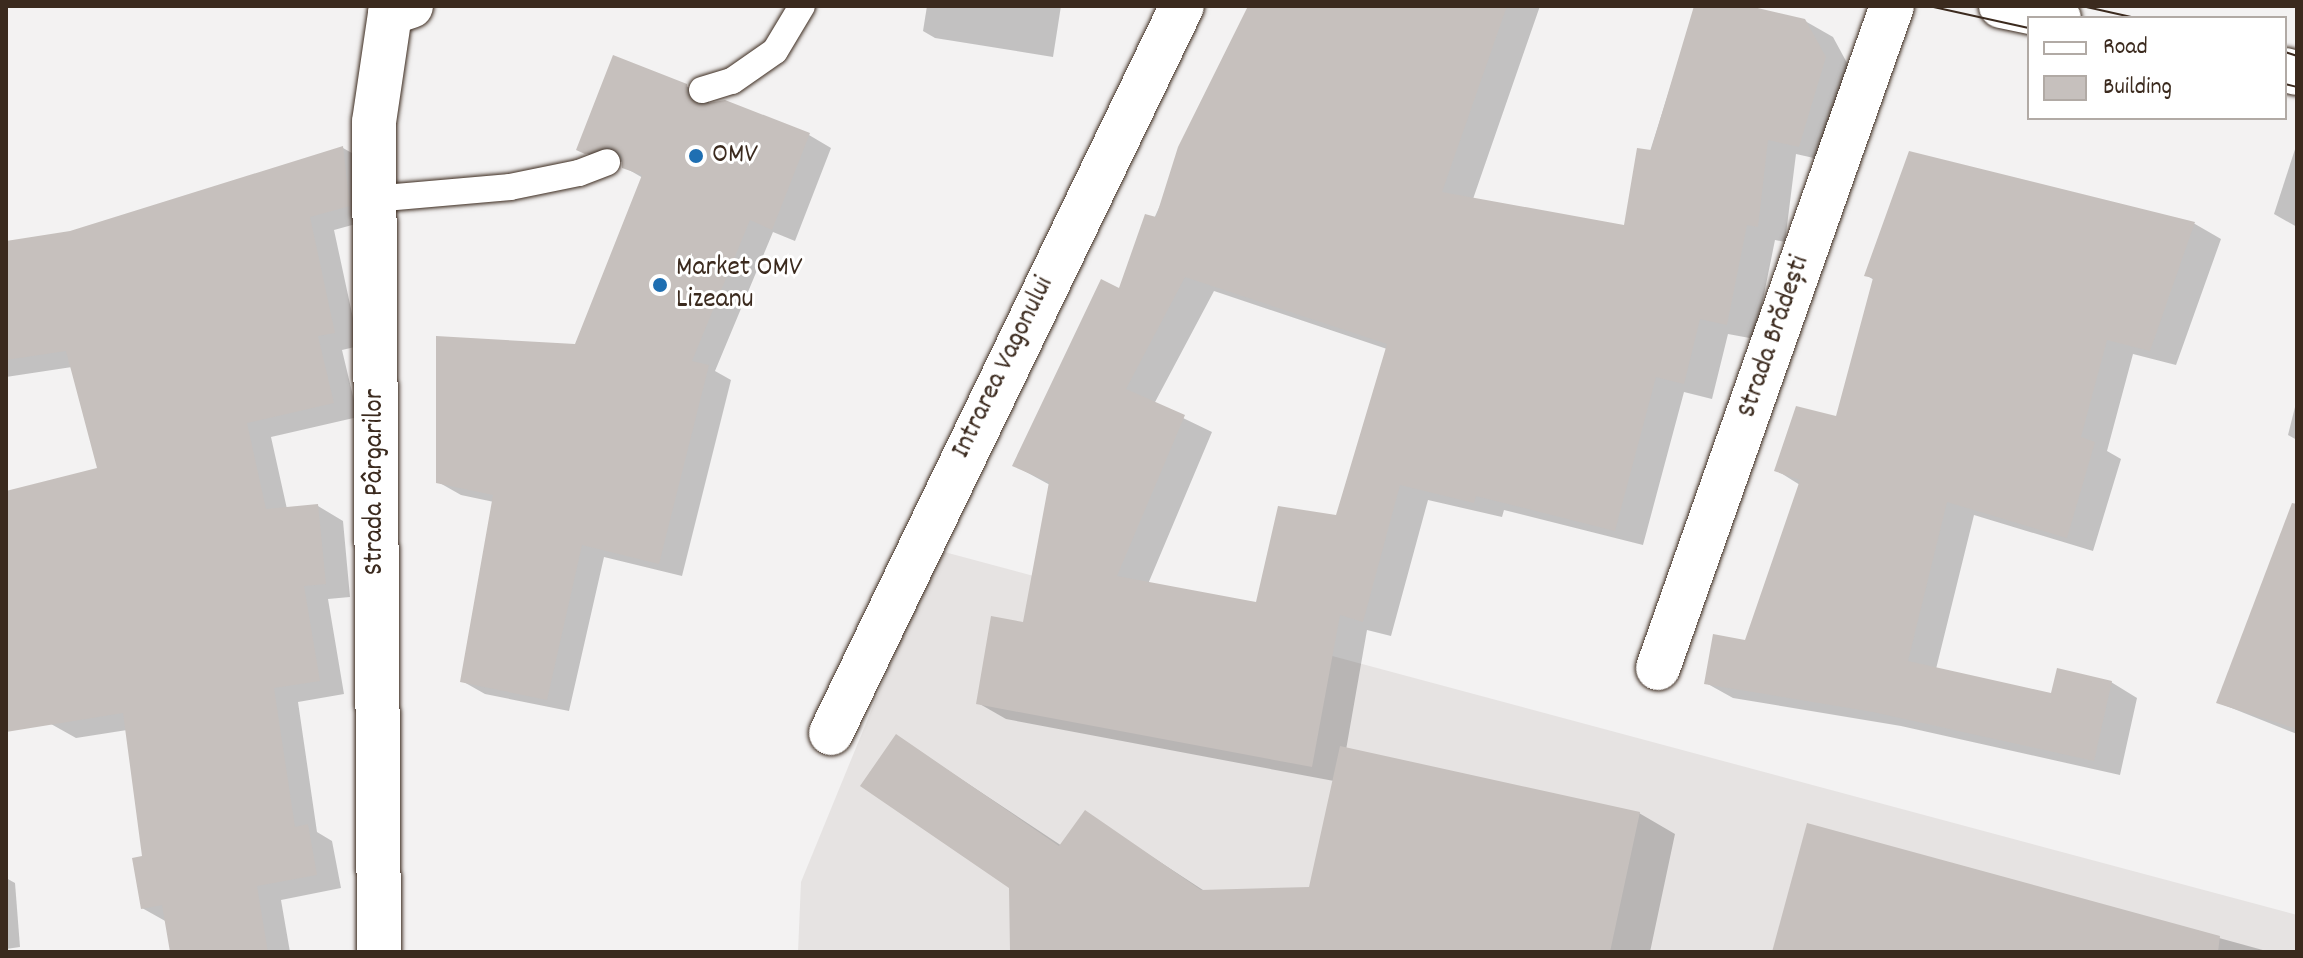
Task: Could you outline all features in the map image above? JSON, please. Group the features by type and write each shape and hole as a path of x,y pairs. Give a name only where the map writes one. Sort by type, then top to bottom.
{"street":[{"name":"Intrarea Vagonului","path":"831,733 1182,6"},
{"name":"Strada Brădești","path":"1658,668 1892,6"},
{"path":"2001,6 2049,16"},
{"name":"Strada Pârgarilor","path":"379,952 373,199 377,91 397,8"}],"lane":[{"path":"702,90 732,81 766,59 790,31 802,6"},
{"path":"373,199 510,187 579,173 607,162"}],"shaded area":[{"path":"937,550 2297,915 2297,952 798,952 801,882"}],"building":[{"path":"1248,6 1507,6 1442,192 1624,225 1637,148 1651,150 1694,6 1749,6 1805,19 1826,57 1799,147 1768,140 1758,227 1747,225 1727,325 1700,319 1684,384 1656,377 1615,531 1476,496 1474,503 1400,485 1363,622 1340,615 1312,767 976,704 991,616 1023,622 1049,482 1012,466 1101,279 1119,288 1145,214 1156,217 1178,147","holes":["1185,277 1387,344 1336,515 1278,506 1256,602 1117,576 1185,415 1126,389"]},
{"path":"613,55 687,84 687,95 698,105 725,100 810,133 772,230 750,220 692,361 709,365 659,564 582,545 547,700 460,682 493,495 436,483 436,336 575,344 642,175 622,168 622,155 610,146 585,154 576,150"},
{"path":"343,146 350,206 310,217 335,333 318,336 334,403 247,423 266,509 318,504 326,584 304,586 320,681 274,688 295,827 308,824 317,875 257,886 268,952 170,952 162,905 141,909 132,858 142,856 123,713 6,732 6,491 97,468 66,351 6,360 6,241 70,231"},
{"path":"1909,151 2195,222 2150,351 2107,340 2081,437 2095,442 2067,538 1947,502 1908,661 2051,693 2057,668 2112,681 2094,761 1873,712 1704,684 1713,634 1745,640 1800,480 1774,471 1796,406 1836,416 1873,278 1864,276"},
{"path":"2292,503 2297,504 2297,729 2216,703"},
{"path":"896,734 1059,846 1085,810 1201,890 1309,887 1340,746 1640,812 1610,952 1010,952 1009,888 860,786"},
{"path":"1807,823 2220,936 2218,952 1772,952"}],"tram line":[{"path":"1929,6 2027,28"},
{"path":"2082,6 2127,16"},
{"path":"2287,53 2297,56"},
{"path":"2287,84 2297,87"}],"place":[{"name":"OMV","path":"696,156"},
{"name":"Market OMV Lizeanu","path":"660,285"}]}
